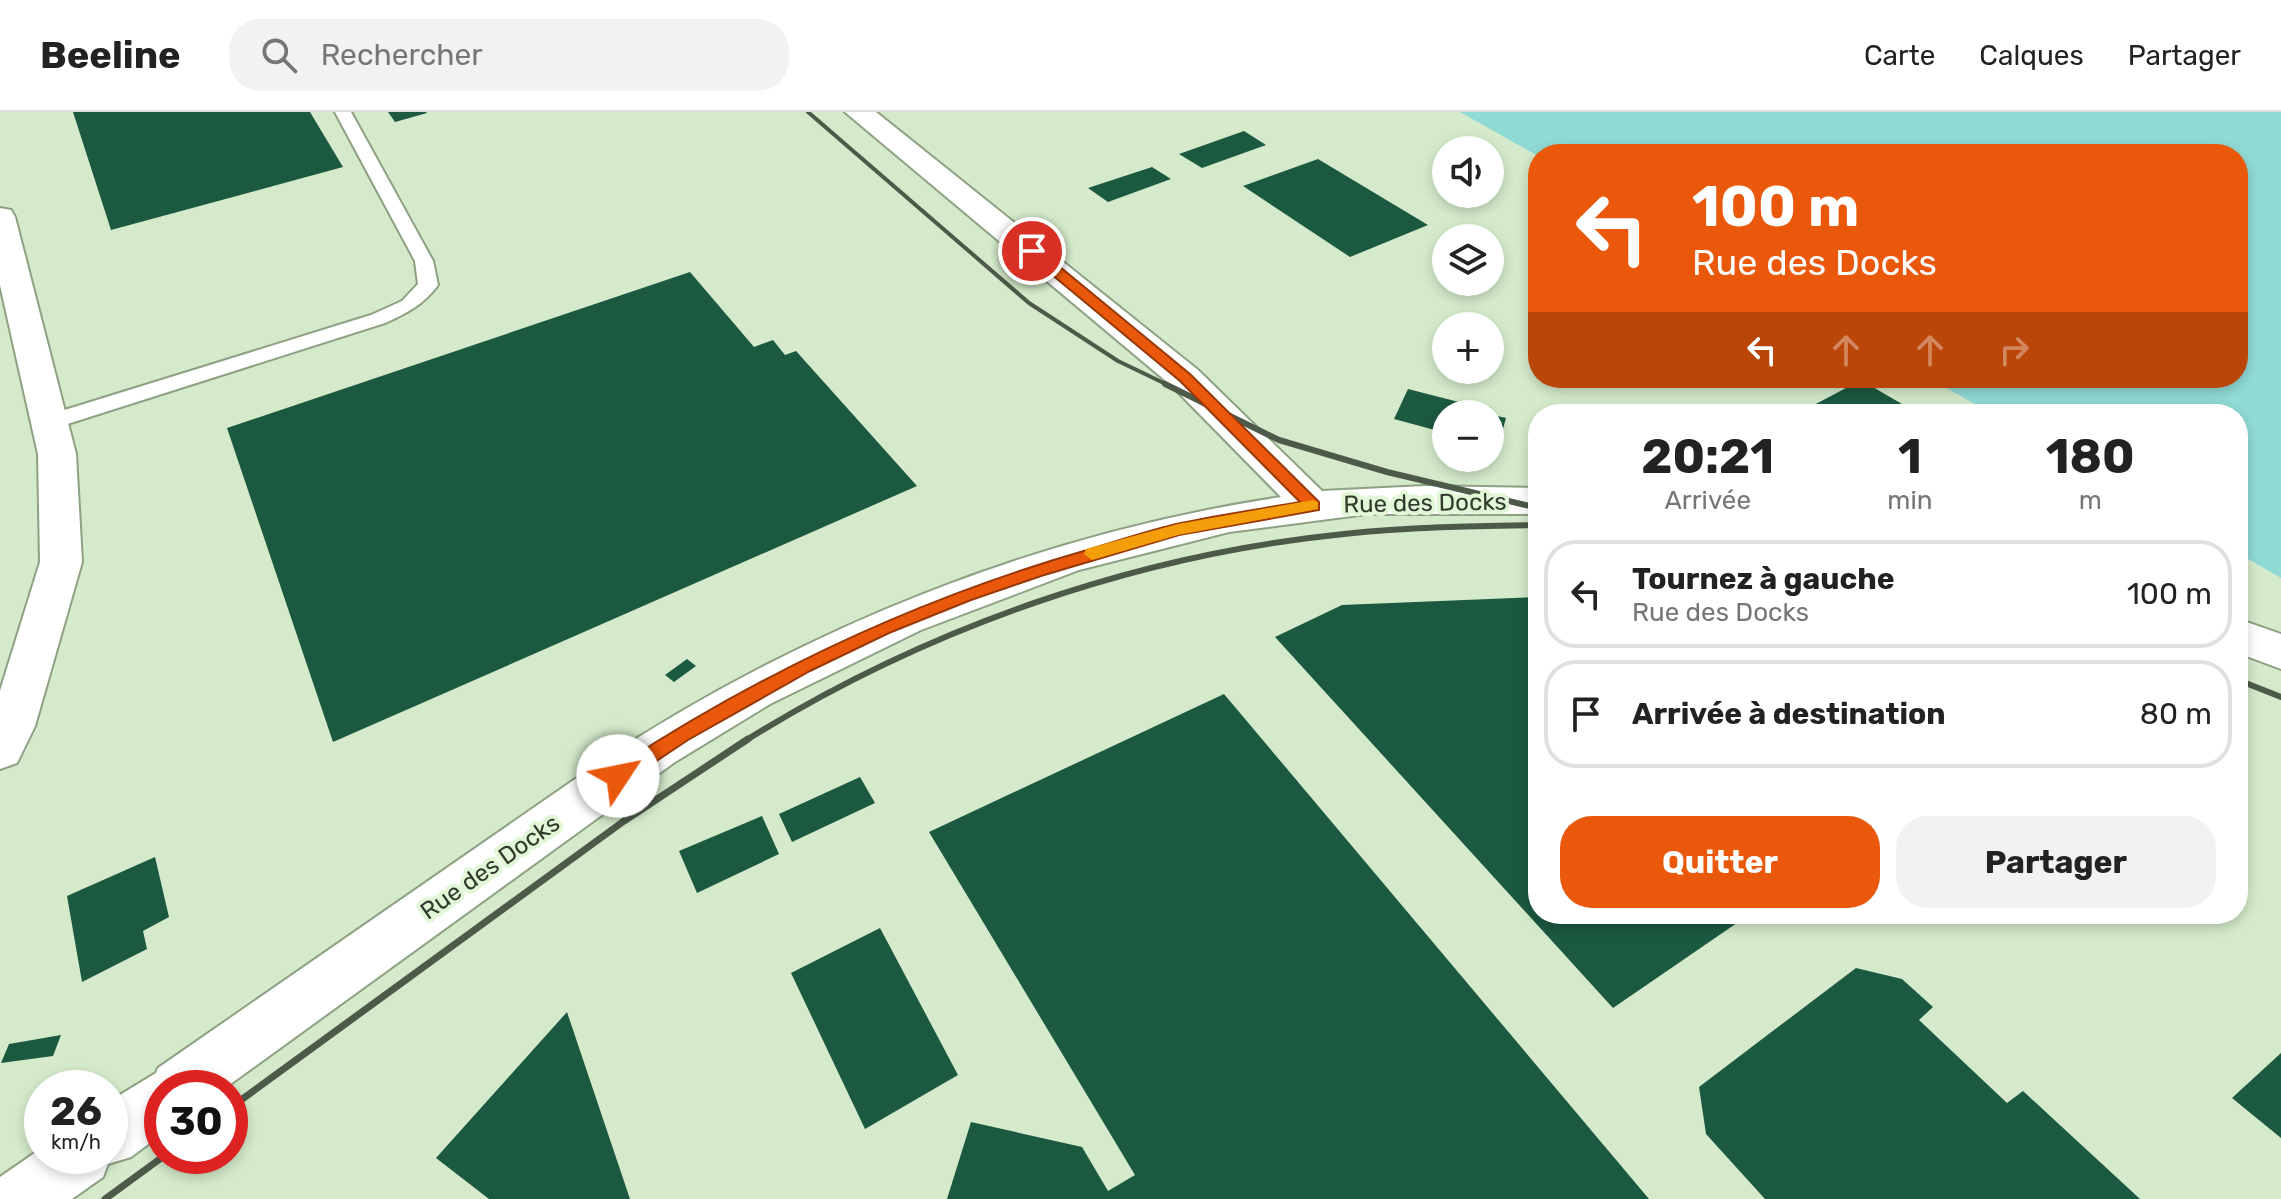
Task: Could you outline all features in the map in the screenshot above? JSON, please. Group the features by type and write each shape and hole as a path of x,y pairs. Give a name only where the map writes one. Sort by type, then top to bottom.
{"street":[{"name":"Rue des Docks","path":"859,112 1185,378 1313,506"},
{"path":"0,217 57,454 61,562 12,726 0,750"},
{"name":"Rue des Docks","path":"203,1070 631,768 708,718 883,628 1035,571 1178,530 1313,506 1414,500 1528,501"},
{"path":"2248,639 2281,652"},
{"path":"21,1199 56,1174"}],"lane":[{"path":"50,422 378,319 409,305 428,285 424,261 343,112"}],"water":[{"path":"1460,112 2281,112 2281,578 2248,559 2248,404 1974,404 1946,388 2248,388 2248,144 1528,144 1528,150"}],"building":[{"path":"73,112 310,112 343,167 111,230"},
{"path":"388,112 426,112 427,113 395,122"},
{"path":"1244,131 1266,145 1202,168 1179,154"},
{"path":"1318,159 1428,225 1350,257 1243,186"},
{"path":"1152,167 1171,179 1108,202 1088,188"},
{"path":"690,272 754,347 773,340 785,355 796,351 917,486 333,742 227,428"},
{"path":"1846,388 1875,388 1902,404 1816,404"},
{"path":"1408,389 1451,400 1432,400 1432,429 1394,419"},
{"path":"1528,597 1528,915 1275,637 1342,605"},
{"path":"687,659 696,666 674,682 665,675"},
{"path":"1224,694 1649,1199 947,1199 971,1122 1082,1147 1108,1191 1135,1175 929,832"},
{"path":"860,777 875,803 792,842 779,814"},
{"path":"762,816 779,854 697,893 679,851"},
{"path":"155,857 169,917 143,931 147,949 82,982 67,896"},
{"path":"1536,924 1735,924 1613,1008"},
{"path":"880,928 958,1075 865,1129 791,973"},
{"path":"1856,968 1902,979 1933,1007 1919,1020 2007,1103 2023,1091 2140,1199 1765,1199 1706,1134 1699,1087"},
{"path":"567,1012 630,1199 489,1199 436,1158"},
{"path":"61,1035 53,1056 1,1063 9,1044"},
{"path":"2281,1053 2281,1138 2232,1098"}],"railway":[{"path":"808,112 1029,303 1118,361 1170,386"},
{"path":"1165,384 1279,440 1387,472 1528,506"},
{"path":"745,741 885,664 1033,603 1109,579 1187,559 1265,544 1416,528 1528,525"},
{"path":"2248,684 2281,697"},
{"path":"248,1095 624,821 748,739"},
{"path":"105,1199 144,1171"}],"slow traffic":[{"path":"1092,554 1178,530 1313,505"}],"route":[{"path":"618,776 681,734 804,666 883,628 965,596 1035,571 1178,530 1313,506 1185,378 1032,251"}]}
